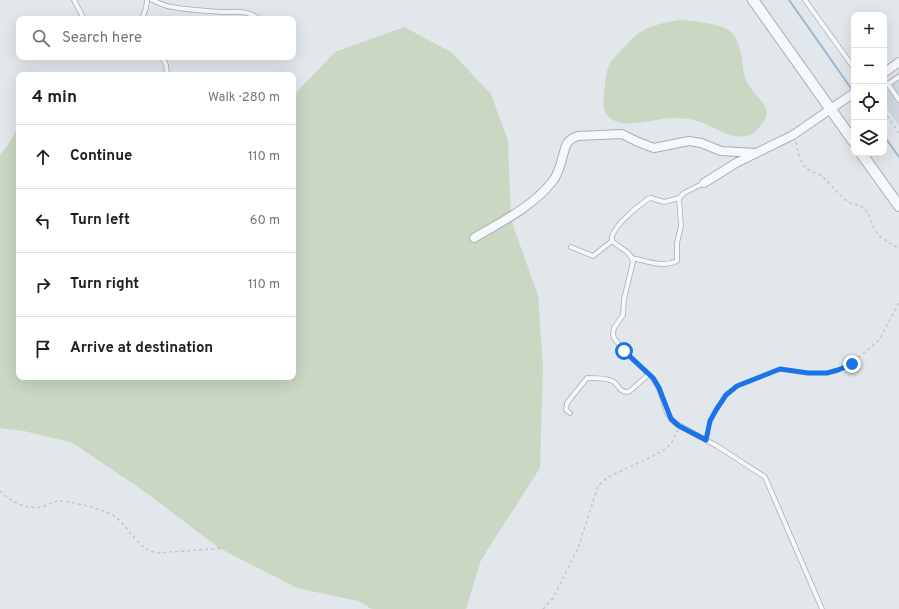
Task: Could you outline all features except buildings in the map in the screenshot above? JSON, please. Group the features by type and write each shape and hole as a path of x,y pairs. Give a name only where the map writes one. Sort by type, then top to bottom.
{"street":[{"path":"753,0 851,138"},
{"path":"887,71 899,62"},
{"path":"704,183 736,163 793,135 851,96"},
{"path":"474,238 535,199 552,182 557,174 565,145 572,138 578,136 622,134 654,148 689,141 701,143 721,150 756,153"},
{"path":"864,156 899,206"}],"lane":[{"path":"74,0 82,16"},
{"path":"143,16 147,0"},
{"path":"152,0 173,7 224,12 237,11 248,13 254,16"},
{"path":"805,0 851,64"},
{"path":"164,60 166,65 166,72"},
{"path":"899,77 888,84 899,100"},
{"path":"894,94 899,91"},
{"path":"612,241 612,235 623,220 648,199 651,198 664,202 679,198 684,193 704,183"},
{"path":"612,241 632,258 664,265 672,264 677,261 676,243 681,226 679,198"},
{"path":"571,247 593,256 612,241"},
{"path":"632,258 632,267 624,299 623,315 614,328 613,334 616,342 649,374 659,388 671,419 679,426 718,446 765,477 822,609"},
{"path":"570,413 566,410 567,403 587,378 610,380 614,382 619,389 626,392 630,391 649,374"}],"path":[{"path":"887,115 899,133"},
{"path":"793,135 804,166 828,182 846,200 862,207 870,216 876,233 886,242 899,249"},
{"path":"706,440 710,421 721,402 731,389 780,369 808,373 827,373 848,366 878,340 899,303"},
{"path":"543,609 553,598 578,548 598,486 608,477 664,450 674,440 679,426"},
{"path":"0,491 8,499 26,506 36,508 60,501 110,514 128,530 141,546 153,552 157,553 223,548"}],"shaded area":[{"path":"899,71 899,126 887,108 887,80"}],"green space":[{"path":"683,20 720,26 730,31 735,37 741,52 743,72 749,86 767,110 765,119 753,133 745,136 726,134 698,121 687,119 671,118 637,123 625,123 615,121 608,116 604,106 604,92 606,74 611,62 629,41 645,29"},
{"path":"404,27 451,52 491,94 508,140 511,220 538,295 543,366 540,468 481,560 466,609 372,609 358,601 297,588 219,548 148,494 73,443 24,431 0,428 0,155 16,131 16,380 296,380 296,93 335,52"}],"waterway":[{"path":"789,0 851,88"},
{"path":"887,140 899,157"}],"route":[{"path":"624,351 653,378 659,388 671,419 679,426 706,440 710,421 721,402 731,389 775,370 783,369 808,373 827,373 852,364"}]}
